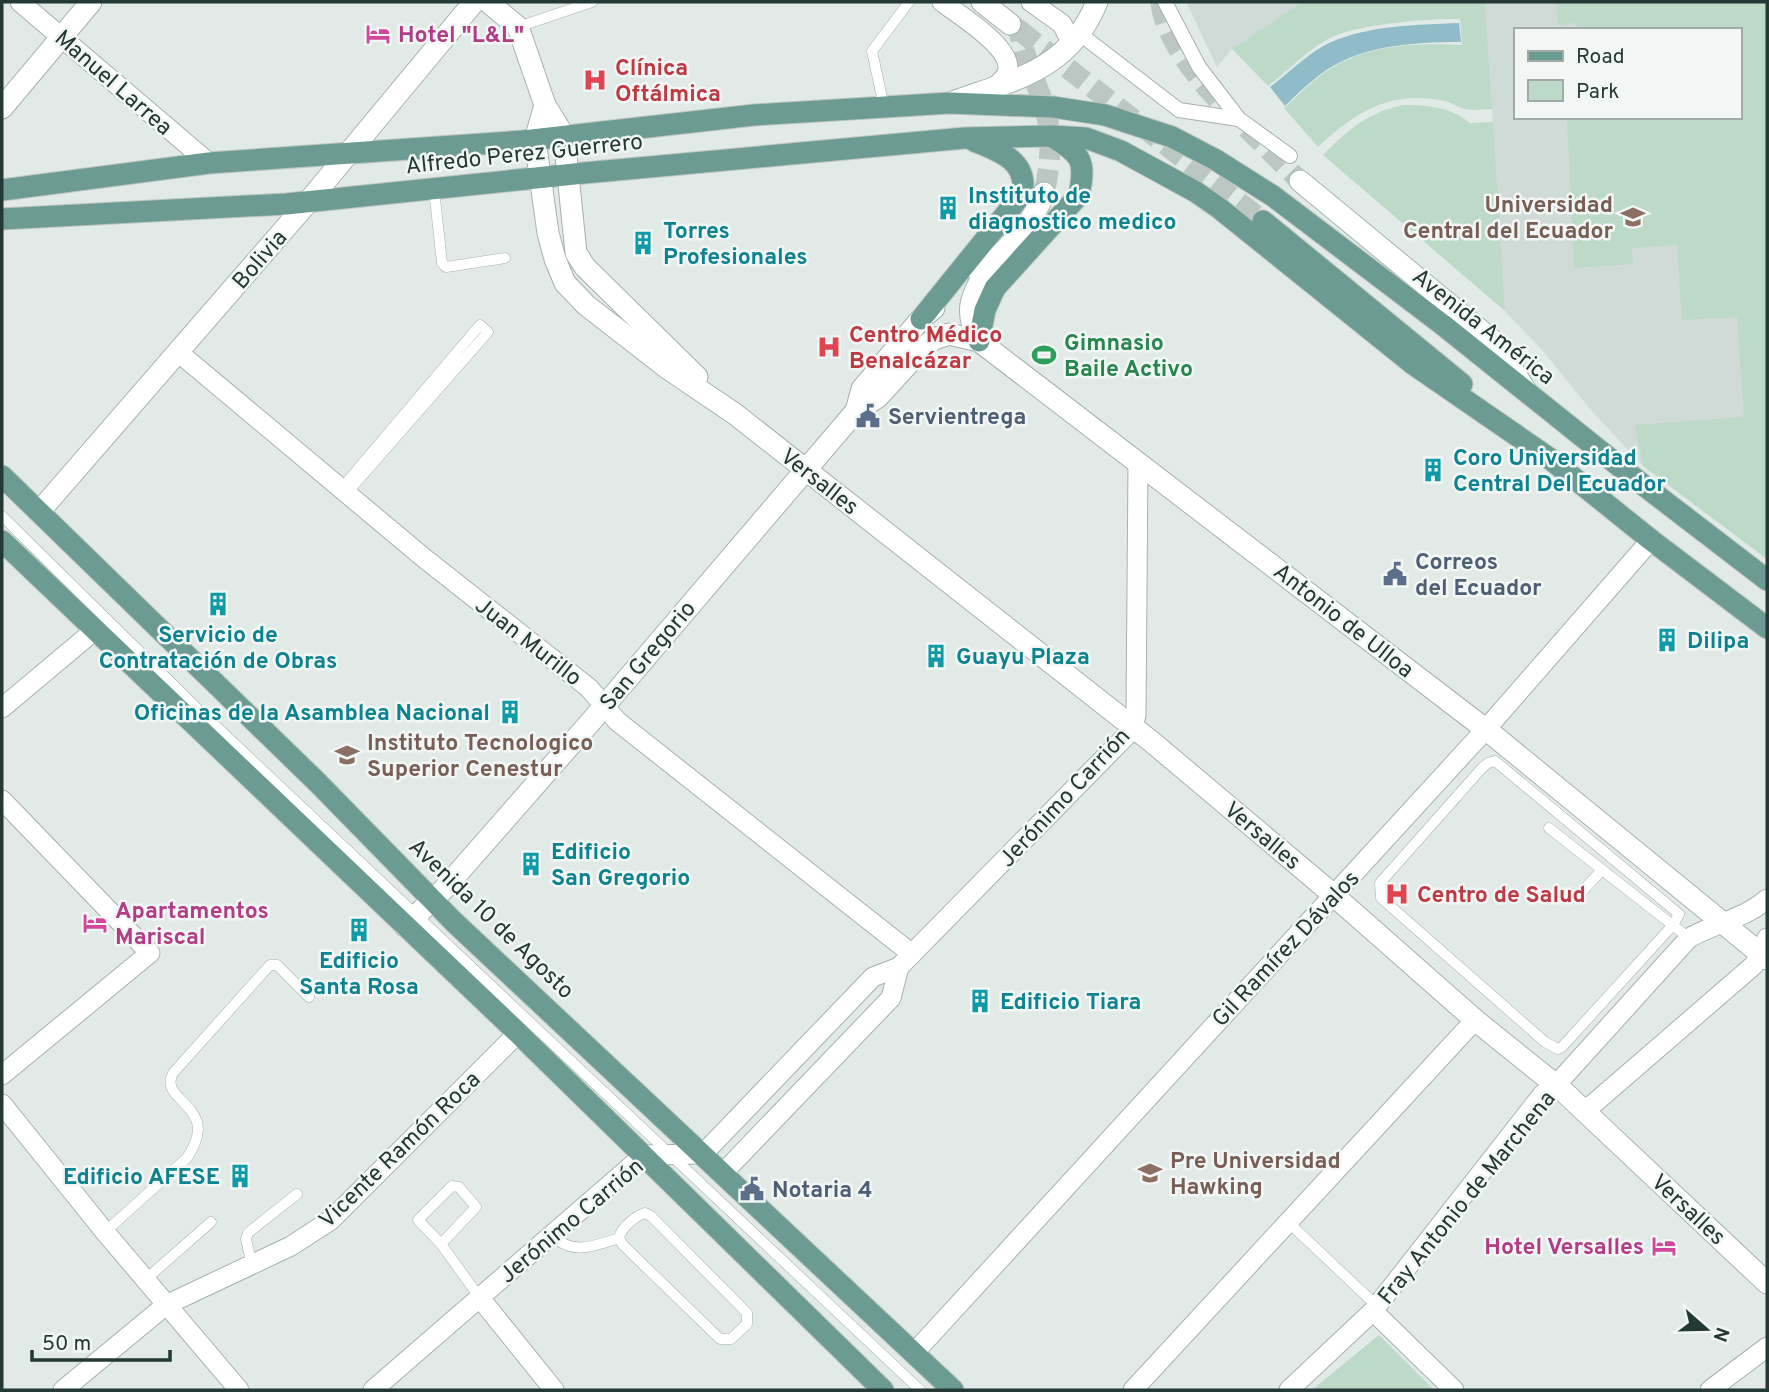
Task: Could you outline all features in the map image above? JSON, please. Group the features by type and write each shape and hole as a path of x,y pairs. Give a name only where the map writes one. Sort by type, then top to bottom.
{"main road":[{"name":"Alfredo Perez Guerrero","path":"2,190 209,163 535,140 754,115 950,103"},
{"name":"Avenida América","path":"950,103 1053,107 1083,111 1129,121 1172,137 1216,160 1292,210 1767,580"},
{"name":"Alfredo Perez Guerrero","path":"2,219 308,202 965,138 1051,135"},
{"path":"979,341 985,310 995,288 1079,195 1083,166 1079,157 1051,135"},
{"path":"1051,135 1086,138 1103,144 1196,191 1413,364 1549,458"},
{"path":"921,319 1022,194 1023,176 1016,162 1000,152 965,138"},
{"path":"2,231 13,231 40,217"},
{"path":"1263,221 1419,347 1549,458 1767,628"},
{"name":"Avenida 10 de Agosto","path":"2,477 318,783 433,900 954,1390"},
{"path":"2,541 411,921 518,1032 883,1390"}],"street":[{"name":"Manuel Larrea","path":"20,2 209,163"},
{"path":"2,108 91,2"},
{"name":"Bolivia","path":"39,512 308,202 474,2"},
{"path":"488,2 518,27"},
{"path":"942,2 1002,49 1007,71 996,86"},
{"path":"982,2 1010,24"},
{"path":"1031,2 1062,24 1076,39 1179,110 1239,119"},
{"path":"950,103 1054,61 1076,39 1097,2"},
{"path":"1165,2 1199,66 1239,119 1290,156"},
{"name":"Versalles","path":"518,27 545,105 564,136 576,253 586,267 735,414"},
{"name":"Versalles","path":"545,105 535,140 548,233 565,283 586,305 648,353 735,414 1133,727 1556,1086 1767,1283"},
{"path":"2,179 26,186"},
{"path":"1300,181 1496,343 1527,393"},
{"name":"San Gregorio","path":"856,411 862,389 921,319 989,265 1033,217 1044,193"},
{"path":"979,341 970,319 970,302 989,265"},
{"name":"San Gregorio","path":"411,921 433,900 604,706 856,411 878,397 934,339 949,334 979,341"},
{"name":"Antonio de Ulloa","path":"979,341 1486,729 1725,924 1765,950"},
{"name":"Juan Murillo","path":"178,352 424,558 589,688 617,721 906,960"},
{"name":"Jerónimo Carrión","path":"373,1390 644,1155 703,1154 873,977 906,960 1133,727 1136,715 1138,462"},
{"name":"Gil Ramírez Dávalos","path":"914,1353 1486,729 1651,540"},
{"path":"2,708 96,630"},
{"path":"2,800 150,953 2,1074"},
{"name":"Fray Antonio de Marchena","path":"1289,1390 1375,1309 1542,1095 1556,1086 1689,938 1705,929 1725,924 1767,899"},
{"name":"Fray Antonio de Marchena","path":"1584,1112 1754,965 1765,950"},
{"name":"Jerónimo Carrión","path":"723,1173 891,998 906,960"},
{"path":"1133,1390 1475,1020"},
{"name":"Vicente Ramón Roca","path":"63,1390 166,1305 291,1246 331,1220 518,1032"},
{"path":"2,1104 105,1232 239,1390"},
{"path":"480,1298 554,1390"},
{"path":"1375,1309 1454,1390"},
{"path":"1710,1390 1767,1347"}],"lane":[{"path":"518,27 592,2"},
{"path":"884,107 872,51 909,2"},
{"path":"434,189 442,263 446,267 505,258"},
{"path":"344,491 484,328"},
{"path":"2,516 411,921 670,1155 920,1390"},
{"path":"1495,761 1678,912 1673,925 1562,1048 1558,1049 1545,1042 1381,898 1380,883 1482,768 1495,761"},
{"path":"1549,828 1689,938"},
{"path":"1576,898 1601,871"},
{"path":"105,1232 187,1158 195,1146 200,1129 197,1117 170,1088 169,1080 173,1073 270,965 277,965 309,997"},
{"path":"441,1244 476,1207 459,1187 452,1186 418,1220 441,1244 480,1298"},
{"path":"252,1266 246,1239 248,1233 297,1194"},
{"path":"639,1214 652,1216 747,1313 747,1324 731,1339 720,1339 623,1245 620,1238 620,1233 639,1214"},
{"path":"1288,1222 1375,1309"},
{"path":"145,1280 211,1223"},
{"path":"552,1234 559,1242 577,1249 591,1248 620,1238"}],"shaded area":[{"path":"1186,2 1302,2 1232,49 1217,67"},
{"name":"Universidad Central del Ecuador","path":"1485,2 1767,2 1767,559 1643,466 1590,409 1542,350 1505,311"}],"green space":[{"path":"1302,2 1485,2 1492,109 1468,110 1445,101 1425,98 1391,101 1361,114 1318,147 1284,108 1306,88 1324,73 1361,54 1411,45 1462,45 1460,19 1392,23 1340,34 1313,49 1268,86 1232,49"},
{"path":"1556,2 1767,2 1767,559 1643,466 1635,425 1744,417 1737,317 1682,320 1677,245 1632,248 1633,264 1574,268 1567,119 1741,119 1741,28 1577,28 1576,23 1558,25"},
{"path":"1403,105 1439,108 1455,113 1470,123 1493,122 1505,311 1323,155 1359,123 1380,112"},
{"path":"1379,1335 1434,1390 1312,1390"}],"water":[{"path":"1459,23 1461,42 1405,45 1349,58 1317,77 1285,106 1270,87 1315,51 1346,36 1394,27"}],"tunnel":[{"path":"1161,2 1163,15 1175,43 1192,69 1221,103"},
{"path":"1010,24 1019,30 1046,113 1050,148 1044,193"},
{"path":"1019,30 1263,221"},
{"path":"1247,128 1300,181"}],"place":[{"name":"Hotel \"L&L\"","path":"378,34"},
{"name":"Clínica Oftálmica","path":"595,80"},
{"name":"Instituto de diagnostico medico","path":"948,208"},
{"name":"Universidad Central del Ecuador","path":"1633,217"},
{"name":"Torres Profesionales","path":"643,243"},
{"name":"Centro Médico Benalcázar","path":"829,347"},
{"name":"Gimnasio Baile Activo","path":"1044,355"},
{"name":"Servientrega","path":"868,416"},
{"name":"Coro Universidad Central Del Ecuador","path":"1433,470"},
{"name":"Correos del Ecuador","path":"1395,574"},
{"name":"Servicio de Contratación de Obras","path":"218,604"},
{"name":"Dilipa","path":"1667,640"},
{"name":"Guayu Plaza","path":"936,656"},
{"name":"Oficinas de la Asamblea Nacional","path":"510,712"},
{"name":"Instituto Tecnologico Superior Cenestur","path":"347,755"},
{"name":"Edificio San Gregorio","path":"531,864"},
{"name":"Centro de Salud","path":"1397,894"},
{"name":"Apartamentos Mariscal","path":"95,923"},
{"name":"Edificio Santa Rosa","path":"359,930"},
{"name":"Edificio Tiara","path":"980,1001"},
{"name":"Pre Universidad Hawking","path":"1150,1173"},
{"name":"Edificio AFESE","path":"240,1176"},
{"name":"Notaria 4","path":"752,1189"},
{"name":"Hotel Versalles","path":"1664,1246"}]}
